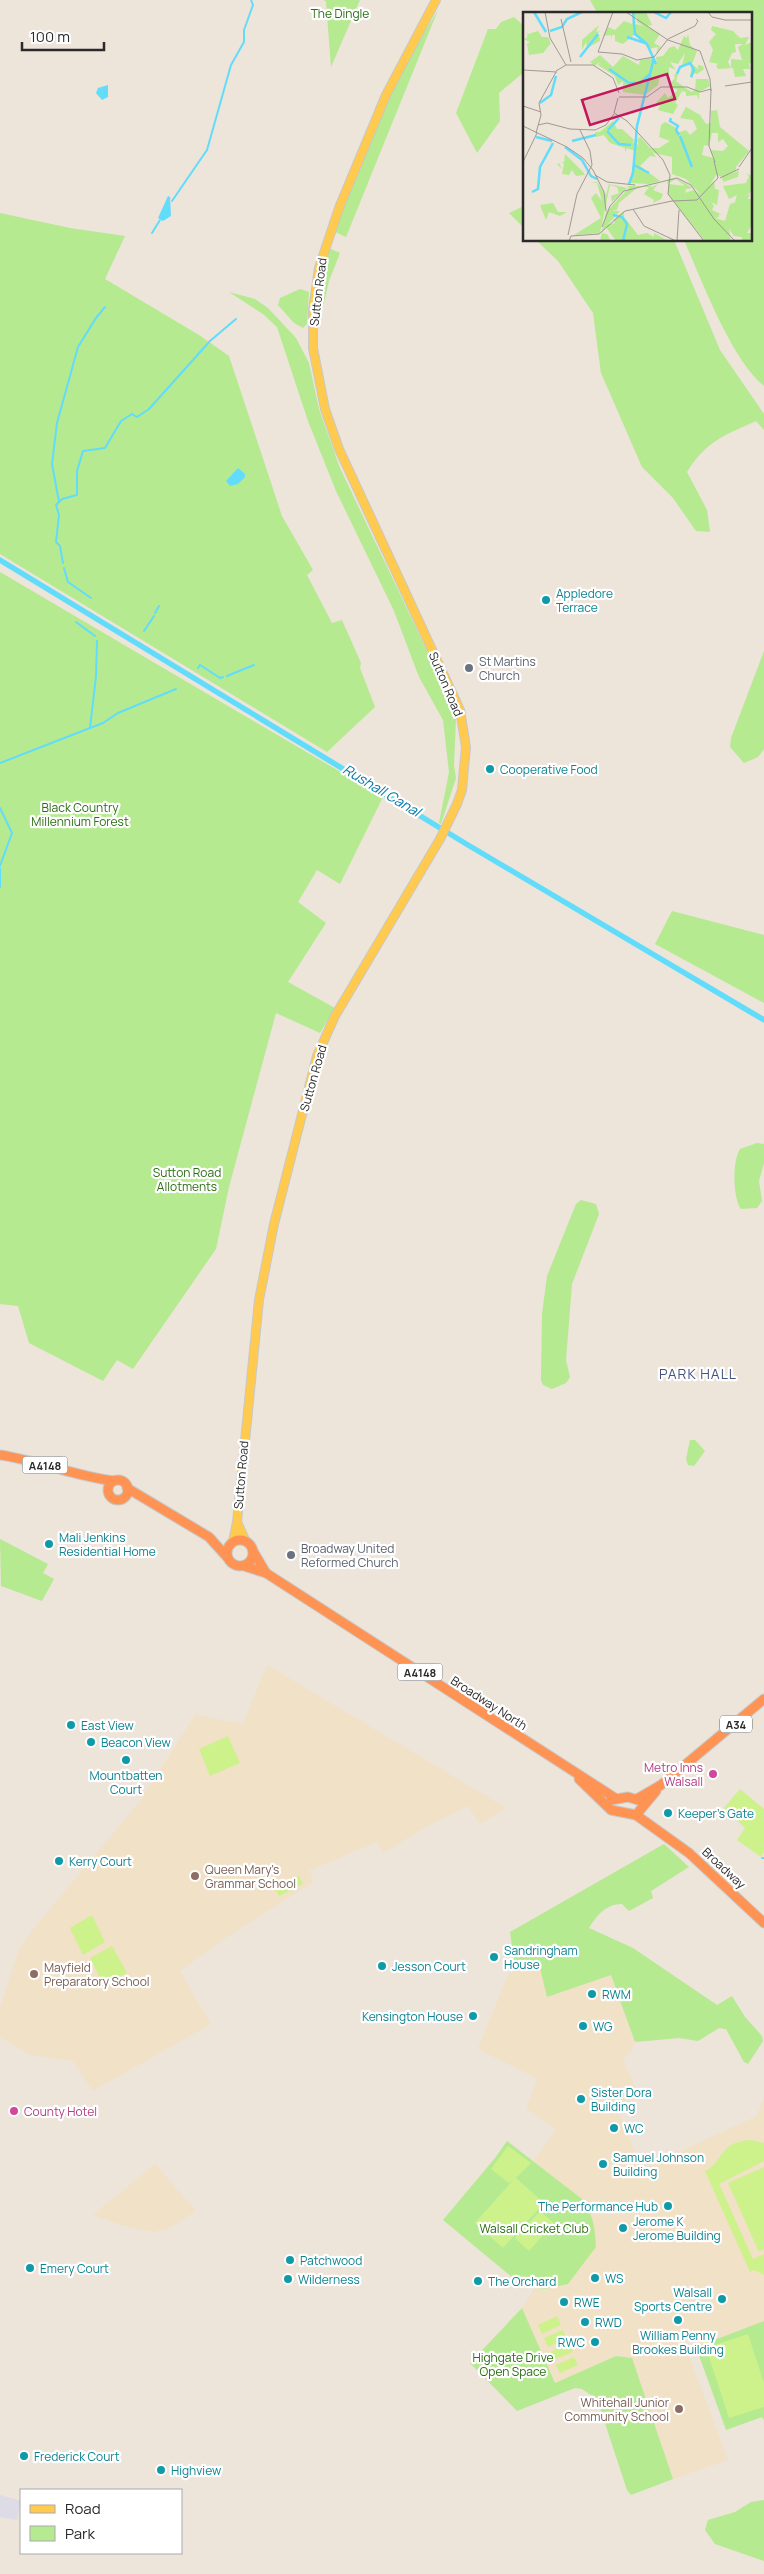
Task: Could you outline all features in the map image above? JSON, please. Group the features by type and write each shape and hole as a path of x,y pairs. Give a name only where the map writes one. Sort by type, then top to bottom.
{"highway":[{"name":"A4148","path":"0,1455 20,1458 90,1478 114,1481"},
{"name":"A4148","path":"90,1478 109,1495"},
{"path":"114,1481 120,1481 142,1498 116,1500 109,1495 108,1487 114,1481"},
{"path":"124,1498 127,1488"},
{"name":"A4148","path":"142,1498 209,1537 233,1565 244,1566"},
{"name":"A4148","path":"209,1537 232,1542 239,1540 246,1542 253,1551"},
{"path":"227,1557 227,1548 232,1542"},
{"path":"244,1566 252,1557 253,1551"},
{"name":"Broadway North","path":"253,1551 266,1573"},
{"name":"Broadway North","path":"244,1566 266,1573 615,1798"},
{"name":"A34","path":"637,1807 764,1699"},
{"name":"Broadway North","path":"573,1772 607,1808"},
{"path":"607,1808 615,1798 637,1807"},
{"path":"607,1808 637,1807"},
{"name":"Broadway","path":"637,1807 664,1834 689,1853 764,1923"}],"main road":[{"name":"Sutton Road","path":"232,1542 237,1522 258,1300 274,1224 318,1056 326,1033 358,976 450,822 462,790 466,735 460,710 339,449 325,409 313,348 313,310 322,252 386,95 436,0"},
{"name":"Sutton Road","path":"237,1522 246,1542"}],"shaded area":[{"name":"Queen Mary's Grammar School","path":"267,1665 506,1808 480,1824 468,1806 431,1824 383,1853 377,1842 310,1870 313,1882 227,1937 180,1971 211,2024 93,2091 73,2061 31,2055 0,2037 0,2007 19,1949 30,1933 140,1801 195,1715 243,1724"},
{"path":"514,1960 540,1968 548,1997 611,1974 635,2042 631,2052 623,2060 640,2097 617,2108 642,2169 757,2116 764,2097 764,2321 696,2347 694,2332 687,2332 682,2337 728,2460 673,2479 632,2358 616,2356 555,2383 522,2308 535,2288 545,2289 568,2284 596,2247 582,2199 533,2161 556,2130 526,2108 537,2081 536,2078 478,2049"},
{"path":"155,2164 196,2211 169,2228 154,2232 121,2225 93,2215"},
{"path":"0,2495 20,2501 17,2520 0,2517"}],"green space":[{"name":"The Dingle","path":"324,0 360,0 331,67 326,2"},
{"path":"590,0 764,0 764,386 740,358 729,339 684,241 752,241 752,12 597,12"},
{"path":"438,10 346,237 333,231 402,68"},
{"path":"514,17 523,25 523,73 499,93 500,121 477,153 456,113 488,29 496,29 501,22"},
{"path":"523,206 523,227 509,213"},
{"path":"0,213 70,228 125,236 105,279 199,335 229,356 282,516 313,570 307,575 332,623 342,620 361,663 360,668 375,707 327,752 0,554"},
{"path":"537,241 674,241 720,350 764,414 764,430 756,421 726,435 701,453 687,472 707,510 710,532 696,531 673,498 642,467 601,373 593,313 558,261"},
{"path":"331,249 340,253 329,281 317,333 317,304 326,252"},
{"path":"300,289 309,292 307,324 303,328 294,323 278,305 280,298"},
{"path":"229,292 255,299 268,308 296,338 309,363 319,409 340,468 440,678 456,719 454,765 456,778 441,824 439,823 449,772 443,720 419,677 394,611 336,491 308,421 277,327 263,314"},
{"path":"0,572 383,797 340,884 317,870 298,902 326,923 288,982 335,1008 320,1033 276,1013 229,1187 216,1249 133,1369 117,1360 103,1381 29,1343 18,1306 0,1304"},
{"path":"764,651 764,749 758,757 744,763 730,747 731,738"},
{"path":"672,911 764,935 764,1003 655,944"},
{"path":"757,1143 764,1144 764,1163 759,1181 762,1201 757,1208 741,1209 736,1197 734,1179 737,1155 740,1149"},
{"path":"581,1200 596,1204 599,1214 572,1284 566,1360 570,1377 566,1383 552,1389 543,1385 541,1380 542,1314 547,1276 576,1204"},
{"path":"690,1440 695,1440 705,1451 694,1466 688,1465 686,1459"},
{"path":"0,1539 48,1564 43,1573 54,1579 42,1601 1,1586"},
{"path":"228,1736 240,1763 210,1776 199,1749"},
{"path":"740,1789 764,1809 764,1852 761,1857 737,1840 745,1828 724,1808"},
{"path":"664,1844 689,1867 651,1891 653,1898 629,1911 622,1904 611,1906 595,1919 589,1928 633,1948 717,2005 732,1996 745,2017 762,2036 763,2041 748,2064 744,2062 726,2029 719,2028 698,2041 679,2038 635,2042 611,1975 547,1997 540,1968 514,1960 510,1932"},
{"path":"299,1876 303,1884 279,1896 275,1889"},
{"path":"92,1915 105,1942 83,1955 70,1928"},
{"path":"112,1946 127,1973 103,1984 90,1958"},
{"path":"751,2140 764,2143 764,2161 719,2184 753,2259 764,2254 764,2275 754,2270 750,2272 705,2171 716,2162 727,2148 740,2141"},
{"name":"Walsall Cricket Club","path":"507,2141 582,2199 589,2210 594,2227 596,2247 568,2284 545,2289 535,2288 513,2278 443,2220"},
{"path":"508,2146 531,2163 516,2178 544,2203 503,2248 475,2223 513,2180 509,2183 491,2169"},
{"path":"764,2167 764,2249 759,2252 728,2183"},
{"path":"540,2211 554,2223 529,2251 515,2238"},
{"name":"Highgate Drive Open Space","path":"522,2308 555,2383 616,2356 632,2358 673,2479 631,2495 627,2490 597,2399 582,2389 575,2388 517,2411 470,2363"},
{"path":"557,2316 561,2325 542,2334 538,2325"},
{"path":"764,2321 764,2420 762,2417 726,2430 696,2347"},
{"path":"563,2330 566,2339 548,2347 544,2338"},
{"path":"748,2334 764,2383 764,2407 729,2418 706,2348"},
{"path":"569,2343 573,2352 553,2360 550,2352"},
{"path":"574,2357 578,2365 560,2373 556,2365"},
{"path":"764,2500 764,2561 715,2544 705,2530 708,2520 735,2512 751,2502"}],"water":[{"path":"108,85 108,97 102,100 96,93 98,88"},
{"path":"168,196 170,197 171,216 163,221 158,218"},
{"path":"238,468 245,474 245,477 238,484 230,486 226,481"}],"waterway":[{"path":"172,201 207,150 231,65 244,42 244,30 253,5 251,0"},
{"path":"152,233 160,220"},
{"path":"59,502 52,464 57,423 78,347 105,307"},
{"path":"63,563 60,546 56,542 59,515 56,505 62,499 77,495 77,471 83,451 105,448 121,421 132,414 137,417 149,409 210,341 236,319"},
{"name":"Rushall Canal","path":"0,560 468,845 764,1020"},
{"path":"64,568 68,582 91,598"},
{"path":"155,613 159,606"},
{"path":"144,631 154,616"},
{"path":"76,622 95,636"},
{"path":"0,763 90,728 96,676 97,641"},
{"path":"198,668 200,665 220,678 223,677"},
{"path":"227,676 254,665"},
{"path":"90,728 103,723 118,713 176,689"},
{"path":"0,808 12,833 0,866"},
{"path":"0,869 0,887"}],"place":[{"name":"Appledore Terrace","path":"546,600"},
{"name":"St Martins Church","path":"469,668"},
{"name":"Cooperative Food","path":"490,769"},
{"name":"Mali Jenkins Residential Home","path":"49,1544"},
{"name":"Broadway United Reformed Church","path":"291,1555"},
{"name":"East View","path":"71,1725"},
{"name":"Beacon View","path":"91,1742"},
{"name":"Mountbatten Court","path":"126,1760"},
{"name":"Metro Inns Walsall","path":"713,1774"},
{"name":"Keeper’s Gate","path":"668,1813"},
{"name":"Kerry Court","path":"59,1861"},
{"name":"Queen Mary's Grammar School","path":"195,1876"},
{"name":"Sandringham House","path":"494,1957"},
{"name":"Jesson Court","path":"382,1966"},
{"name":"Mayfield Preparatory School","path":"34,1974"},
{"name":"RWM","path":"592,1994"},
{"name":"Kensington House","path":"473,2016"},
{"name":"WG","path":"583,2026"},
{"name":"Sister Dora Building","path":"581,2099"},
{"name":"County Hotel","path":"14,2111"},
{"name":"WC","path":"614,2128"},
{"name":"Samuel Johnson Building","path":"603,2164"},
{"name":"The Performance Hub","path":"668,2206"},
{"name":"Jerome K Jerome Building","path":"623,2228"},
{"name":"Patchwood","path":"290,2260"},
{"name":"Emery Court","path":"30,2268"},
{"name":"WS","path":"595,2278"},
{"name":"Wilderness","path":"288,2279"},
{"name":"The Orchard","path":"478,2281"},
{"name":"Walsall Sports Centre","path":"722,2299"},
{"name":"RWE","path":"564,2302"},
{"name":"William Penny Brookes Building","path":"678,2320"},
{"name":"RWD","path":"585,2322"},
{"name":"RWC","path":"595,2342"},
{"name":"Whitehall Junior Community School","path":"679,2409"},
{"name":"Frederick Court","path":"24,2456"},
{"name":"Highview","path":"161,2470"}],"district":[{"name":"PARK HALL","path":"698,1373"}],"park label":[{"name":"Black Country Millennium Forest","path":"80,814"},
{"name":"Sutton Road Allotments","path":"187,1179"}]}
